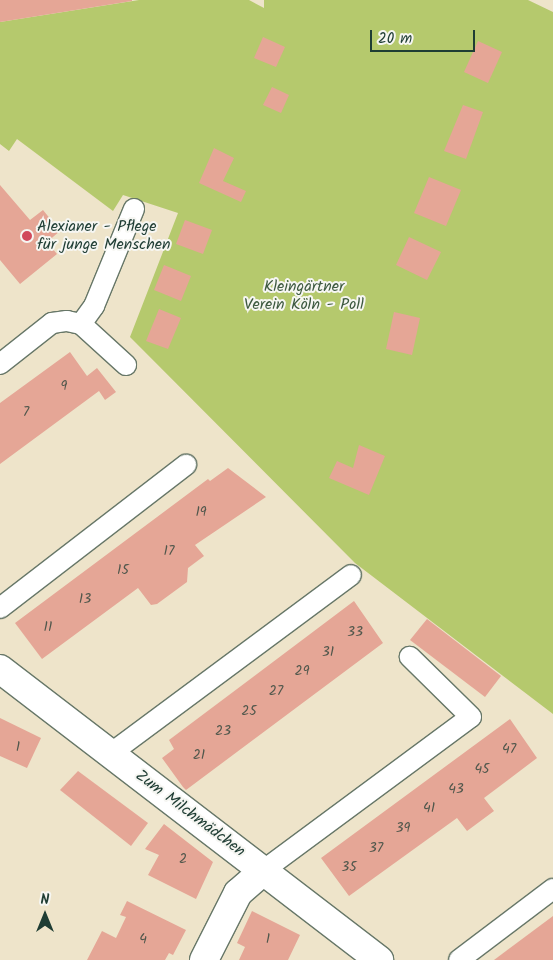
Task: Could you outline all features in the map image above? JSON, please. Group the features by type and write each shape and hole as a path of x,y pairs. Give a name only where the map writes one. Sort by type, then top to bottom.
{"street":[{"name":"Zum Milchmädchen","path":"0,669 379,960"},
{"path":"204,960 238,893 264,870"}],"lane":[{"path":"81,324 94,306 134,209"},
{"path":"0,364 52,323 67,321 81,324 126,365"},
{"path":"0,608 186,465"},
{"path":"110,754 351,575"},
{"path":"264,870 471,717 410,656"},
{"path":"459,960 553,888"}],"green space":[{"name":"Kleingärtner Verein Köln - Poll","path":"139,0 249,0 264,8 264,0 528,0 553,12 553,714 355,563 130,337 178,213 123,195 113,211 17,139 9,151 0,144 0,22"}],"building":[{"path":"0,0 132,0 132,1 0,22"},
{"path":"263,37 285,47 276,67 254,58"},
{"path":"478,41 502,52 488,83 464,72"},
{"path":"272,87 289,95 281,113 263,105"},
{"path":"463,105 483,112 466,159 444,151"},
{"path":"214,148 234,158 223,181 246,191 241,202 199,183"},
{"path":"429,177 461,190 446,226 414,213"},
{"name":"Alexianer - Pflege für junge Menschen","path":"0,185 30,220 43,210 60,231 47,242 57,254 20,284 0,260"},
{"path":"185,220 212,230 203,254 176,244"},
{"path":"409,237 441,252 427,280 396,265"},
{"path":"164,265 191,276 181,301 154,290"},
{"path":"159,309 181,318 168,349 146,341"},
{"path":"394,312 420,318 412,355 386,349"},
{"path":"70,352 87,376 97,368 116,392 105,400 99,391 0,464 0,403"},
{"path":"359,445 385,456 369,495 329,478 337,461 353,468"},
{"path":"228,468 266,497 195,545 204,556 188,568 187,582 157,604 151,605 138,588 42,659 15,623 208,479 210,481"},
{"path":"354,601 383,643 186,790 162,758 174,749 169,740"},
{"path":"427,619 501,676 485,697 410,640"},
{"path":"0,718 41,738 27,768 0,756"},
{"path":"510,719 537,758 484,798 494,811 467,831 457,818 349,896 321,858"},
{"path":"78,771 148,823 131,846 60,790"},
{"path":"164,824 213,862 196,899 148,875 159,855 145,849"},
{"path":"127,901 186,930 173,955 169,953 165,960 87,960 102,931 116,938 126,917 120,915"},
{"path":"252,911 300,935 288,960 239,960 245,947 237,943"},
{"path":"553,916 553,960 494,960 502,954"}],"place":[{"name":"Alexianer - Pflege für junge Menschen","path":"27,236"}]}
